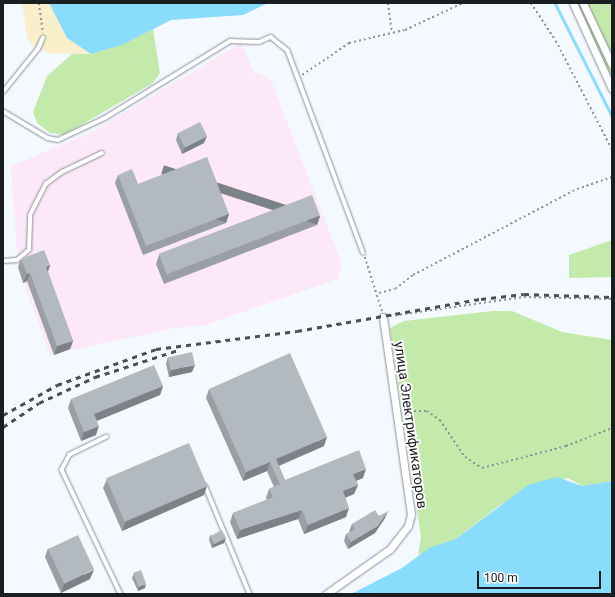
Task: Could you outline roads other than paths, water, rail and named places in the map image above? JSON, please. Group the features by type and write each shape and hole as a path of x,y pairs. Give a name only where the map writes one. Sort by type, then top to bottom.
{"street":[{"path":"573,3 612,89"},
{"path":"584,3 612,65"},
{"name":"улица Электрификаторов","path":"326,594 390,549 408,526 411,503 382,317"}],"lane":[{"path":"3,111 48,138 58,140 105,118 230,41 240,39 259,42 271,37 281,42 288,51 296,80 363,252"},
{"path":"3,92 38,49 43,38"},
{"path":"3,261 17,260 29,250 30,215 46,184 62,172 102,153"},
{"path":"107,437 70,455 62,470 121,594"},
{"path":"202,480 250,594"}],"water":[{"path":"49,3 268,3 243,15 171,20 124,44 91,54 67,38"},
{"path":"557,477 582,486 612,481 612,594 351,594 402,568 429,548 456,539 528,485"}],"waterway":[{"path":"555,3 612,116"}],"railway":[{"path":"3,415 57,385 156,349 297,331 481,299 524,294 612,297"},
{"path":"3,427 39,403 95,377 178,350"}]}
